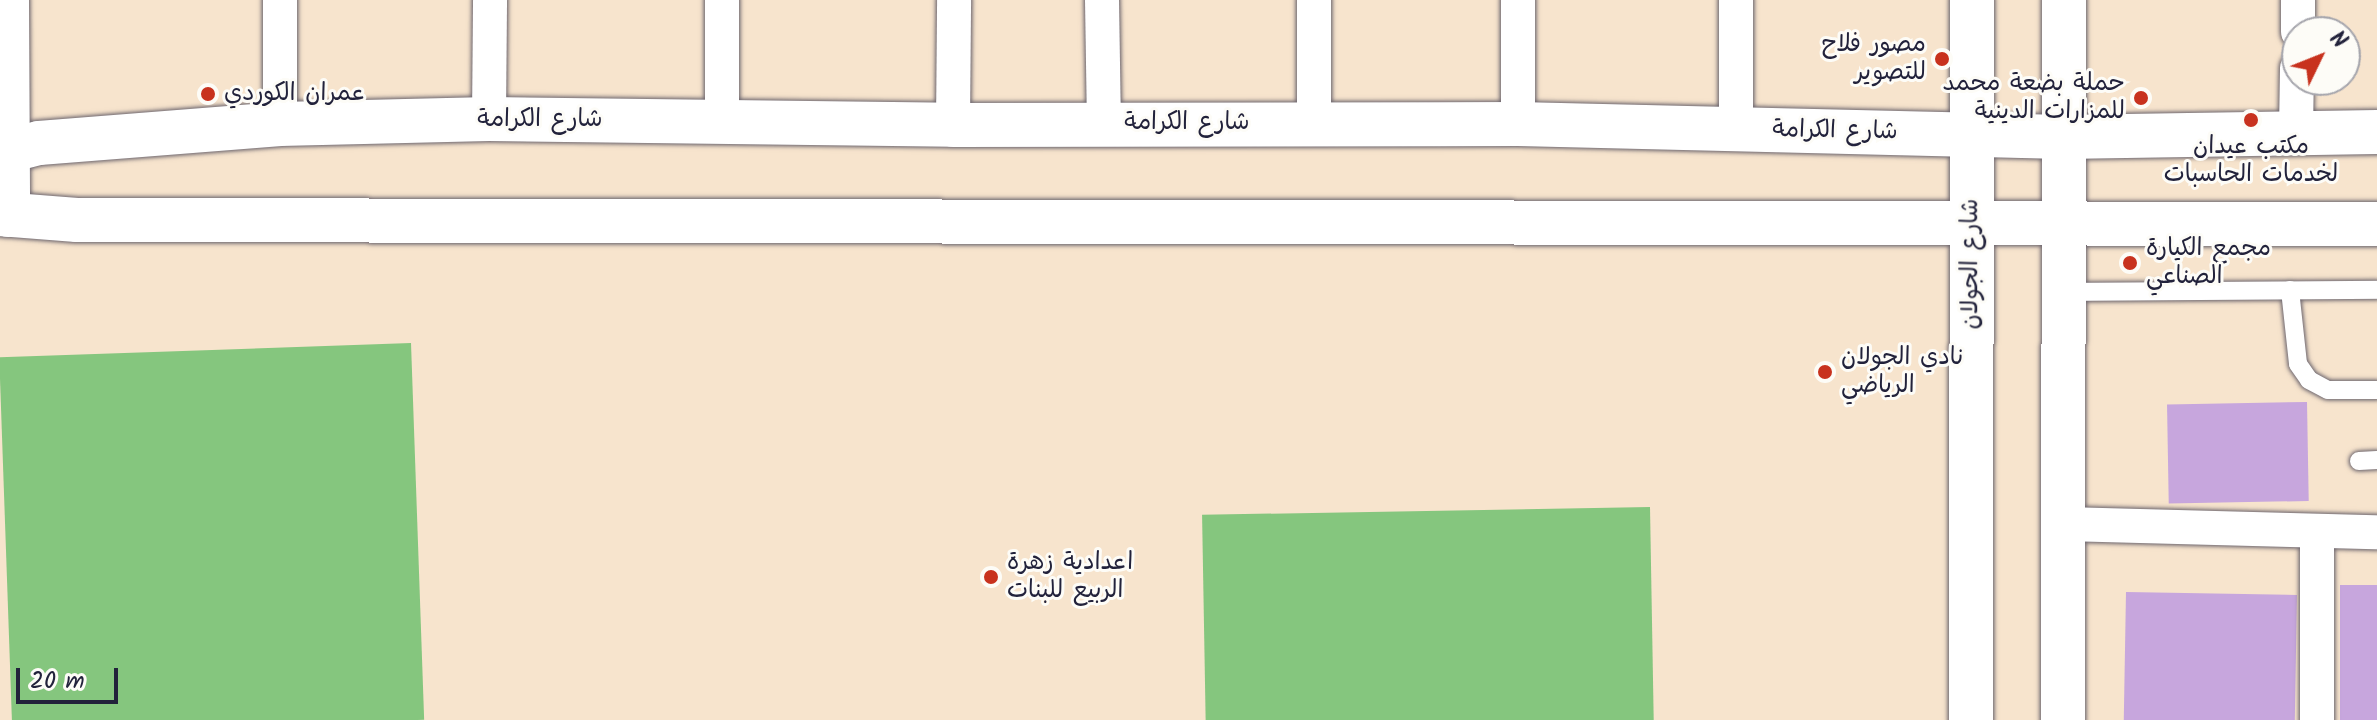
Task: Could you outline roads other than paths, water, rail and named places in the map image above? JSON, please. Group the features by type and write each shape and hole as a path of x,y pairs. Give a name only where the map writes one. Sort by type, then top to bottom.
{"street":[{"path":"7,0 4,215 77,220 2377,224"},
{"path":"280,0 280,124"},
{"path":"489,119 490,0"},
{"path":"722,0 722,120"},
{"path":"953,125 954,0"},
{"path":"1102,0 1104,123"},
{"path":"1314,0 1314,124"},
{"path":"1518,0 1518,124"},
{"path":"1736,0 1736,129"},
{"name":"شارع الجولان","path":"1971,720 1972,0"},
{"path":"2063,720 2064,0"},
{"path":"2296,132 2297,96"},
{"name":"شارع الكرامة","path":"4,152 39,143 280,124 489,119 953,125 1518,124 2063,137 2377,132"},
{"path":"2063,524 2377,532"},
{"path":"2317,531 2317,720"}],"lane":[{"path":"2290,290 2298,364 2309,380 2328,390 2377,390"},
{"path":"2063,292 2377,290"}],"place":[{"name":"مصور فلاح للتصوير","path":"1942,59"},
{"name":"عمران الكوردي","path":"208,94"},
{"name":"حملة بضعة محمد للمزارات الدينية","path":"2141,98"},
{"name":"مكتب عيدان لخدمات الحاسبات","path":"2251,120"},
{"name":"مجمع الكيارة الصناعي","path":"2130,263"},
{"name":"نادي الجولان الرياضي","path":"1825,372"},
{"name":"اعدادية زهرة الربيع للبنات","path":"991,577"}]}
